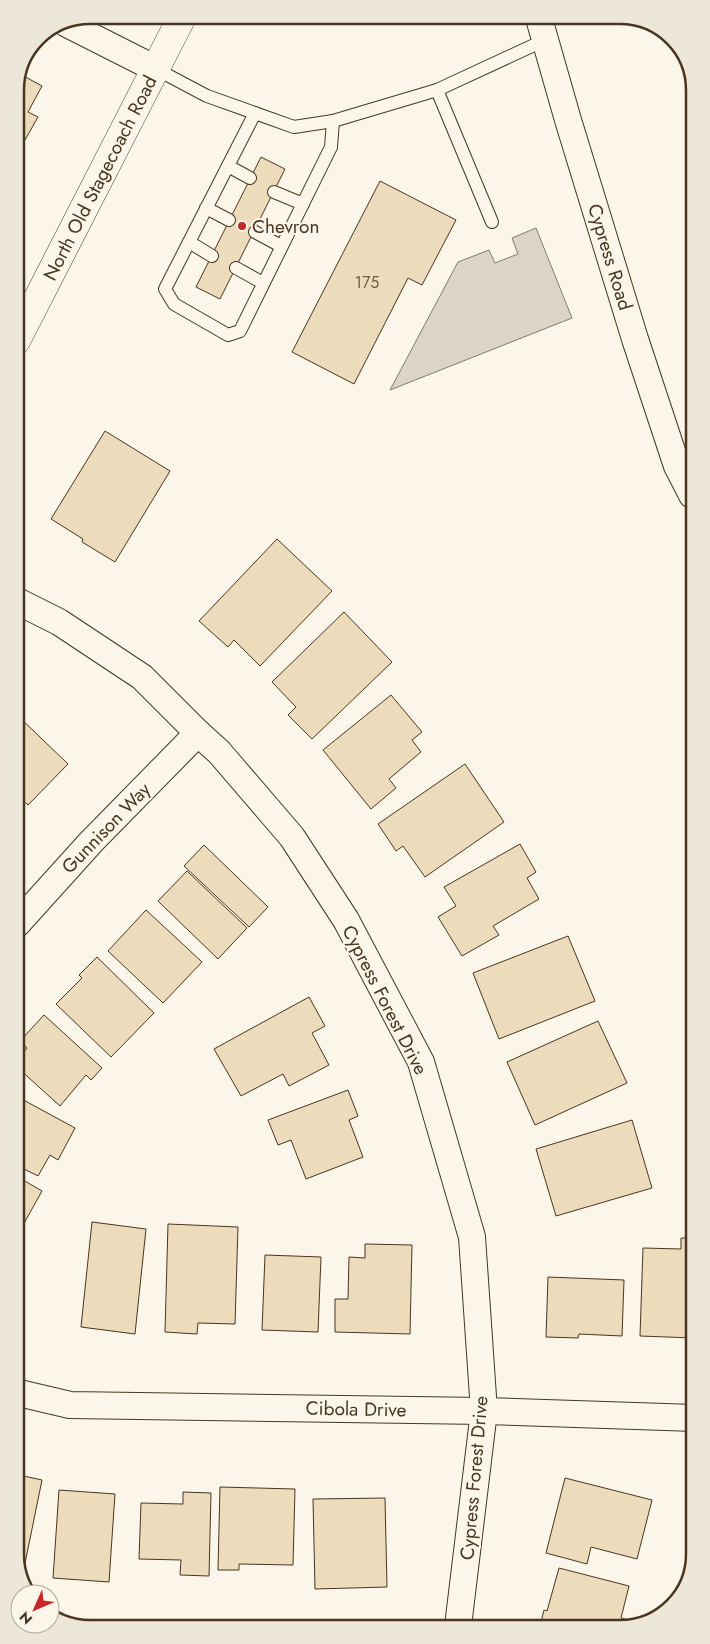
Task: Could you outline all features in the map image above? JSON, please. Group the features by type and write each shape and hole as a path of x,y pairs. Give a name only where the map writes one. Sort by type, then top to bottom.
{"street":[{"name":"North Old Stagecoach Road","path":"24,326 179,24"},
{"path":"72,27 156,69"},
{"name":"Cypress Road","path":"542,27 635,339 676,466 686,484"},
{"name":"Cypress Forest Drive","path":"24,605 59,622 142,676 198,733 220,752 292,838 346,920 421,1062 472,1237 484,1411 459,1620"},
{"name":"Gunnison Way","path":"24,916 91,842 198,733"},
{"name":"Cibola Drive","path":"24,1394 70,1405 484,1411 686,1418"}],"lane":[{"path":"156,69 207,96 294,127 334,121 437,90 542,27"},
{"path":"437,90 492,222"},
{"path":"255,113 165,289 174,304 228,334 240,331 331,147 334,121"},
{"path":"228,166 250,178"},
{"path":"274,192 303,204"},
{"path":"206,208 229,220"},
{"path":"254,232 281,246"},
{"path":"189,242 212,256"},
{"path":"236,268 263,283"}],"shaded area":[{"path":"536,228 572,318 390,390 458,262 489,250 495,263 518,254 512,238"}],"building":[{"path":"25,77 42,86 28,112 38,117 25,140"},
{"name":"Chevron","path":"261,157 285,169 220,299 196,287"},
{"path":"380,181 456,220 422,285 408,278 354,384 292,352"},
{"path":"105,431 170,471 115,562 82,542 83,539 51,519"},
{"path":"277,539 332,591 260,666 234,640 228,647 199,621"},
{"path":"344,612 392,662 312,739 288,715 296,707 272,682"},
{"path":"391,695 422,732 412,740 421,752 389,779 396,788 371,809 323,750"},
{"path":"24,722 68,764 28,805 24,801"},
{"path":"465,764 504,822 425,877 403,846 396,851 378,824"},
{"path":"520,844 536,872 527,878 539,899 493,926 499,935 462,956 438,917 456,906 444,887"},
{"path":"204,845 268,907 249,927 184,866"},
{"path":"187,871 247,928 218,959 158,901"},
{"path":"146,910 202,962 163,1003 108,951"},
{"path":"568,936 595,1001 499,1039 473,973"},
{"path":"97,957 154,1013 111,1057 56,1004 82,978 79,975"},
{"path":"309,997 325,1026 312,1033 329,1065 289,1086 283,1074 241,1096 214,1049"},
{"path":"44,1015 102,1068 91,1080 86,1075 60,1106 24,1073 24,1052 27,1048 24,1045 24,1037"},
{"path":"598,1021 627,1083 535,1125 507,1062"},
{"path":"348,1090 358,1116 349,1120 363,1157 306,1179 291,1140 278,1145 268,1120"},
{"path":"24,1100 75,1128 58,1160 50,1155 38,1176 24,1169"},
{"path":"632,1120 652,1188 556,1216 536,1149"},
{"path":"24,1180 42,1191 24,1223"},
{"path":"92,1222 146,1229 135,1334 81,1327"},
{"path":"168,1224 238,1227 235,1324 198,1323 197,1334 165,1332"},
{"path":"681,1238 686,1238 686,1338 640,1336 643,1248 681,1249"},
{"path":"365,1244 412,1245 410,1334 335,1332 335,1299 348,1299 349,1257 365,1258"},
{"path":"265,1255 321,1257 318,1332 262,1330"},
{"path":"548,1277 624,1280 622,1336 579,1334 578,1338 546,1337"},
{"path":"24,1476 42,1480 25,1565"},
{"path":"565,1478 652,1500 637,1559 591,1547 587,1564 546,1553"},
{"path":"220,1487 295,1489 293,1565 239,1564 239,1570 218,1570"},
{"path":"59,1490 115,1494 109,1582 53,1578"},
{"path":"183,1492 211,1493 209,1576 180,1575 181,1560 139,1559 141,1503 183,1504"},
{"path":"385,1498 387,1587 315,1589 313,1499"},
{"path":"559,1568 629,1586 621,1618 629,1620 542,1620 544,1610 547,1611"}],"place":[{"name":"Chevron","path":"242,226"}]}
